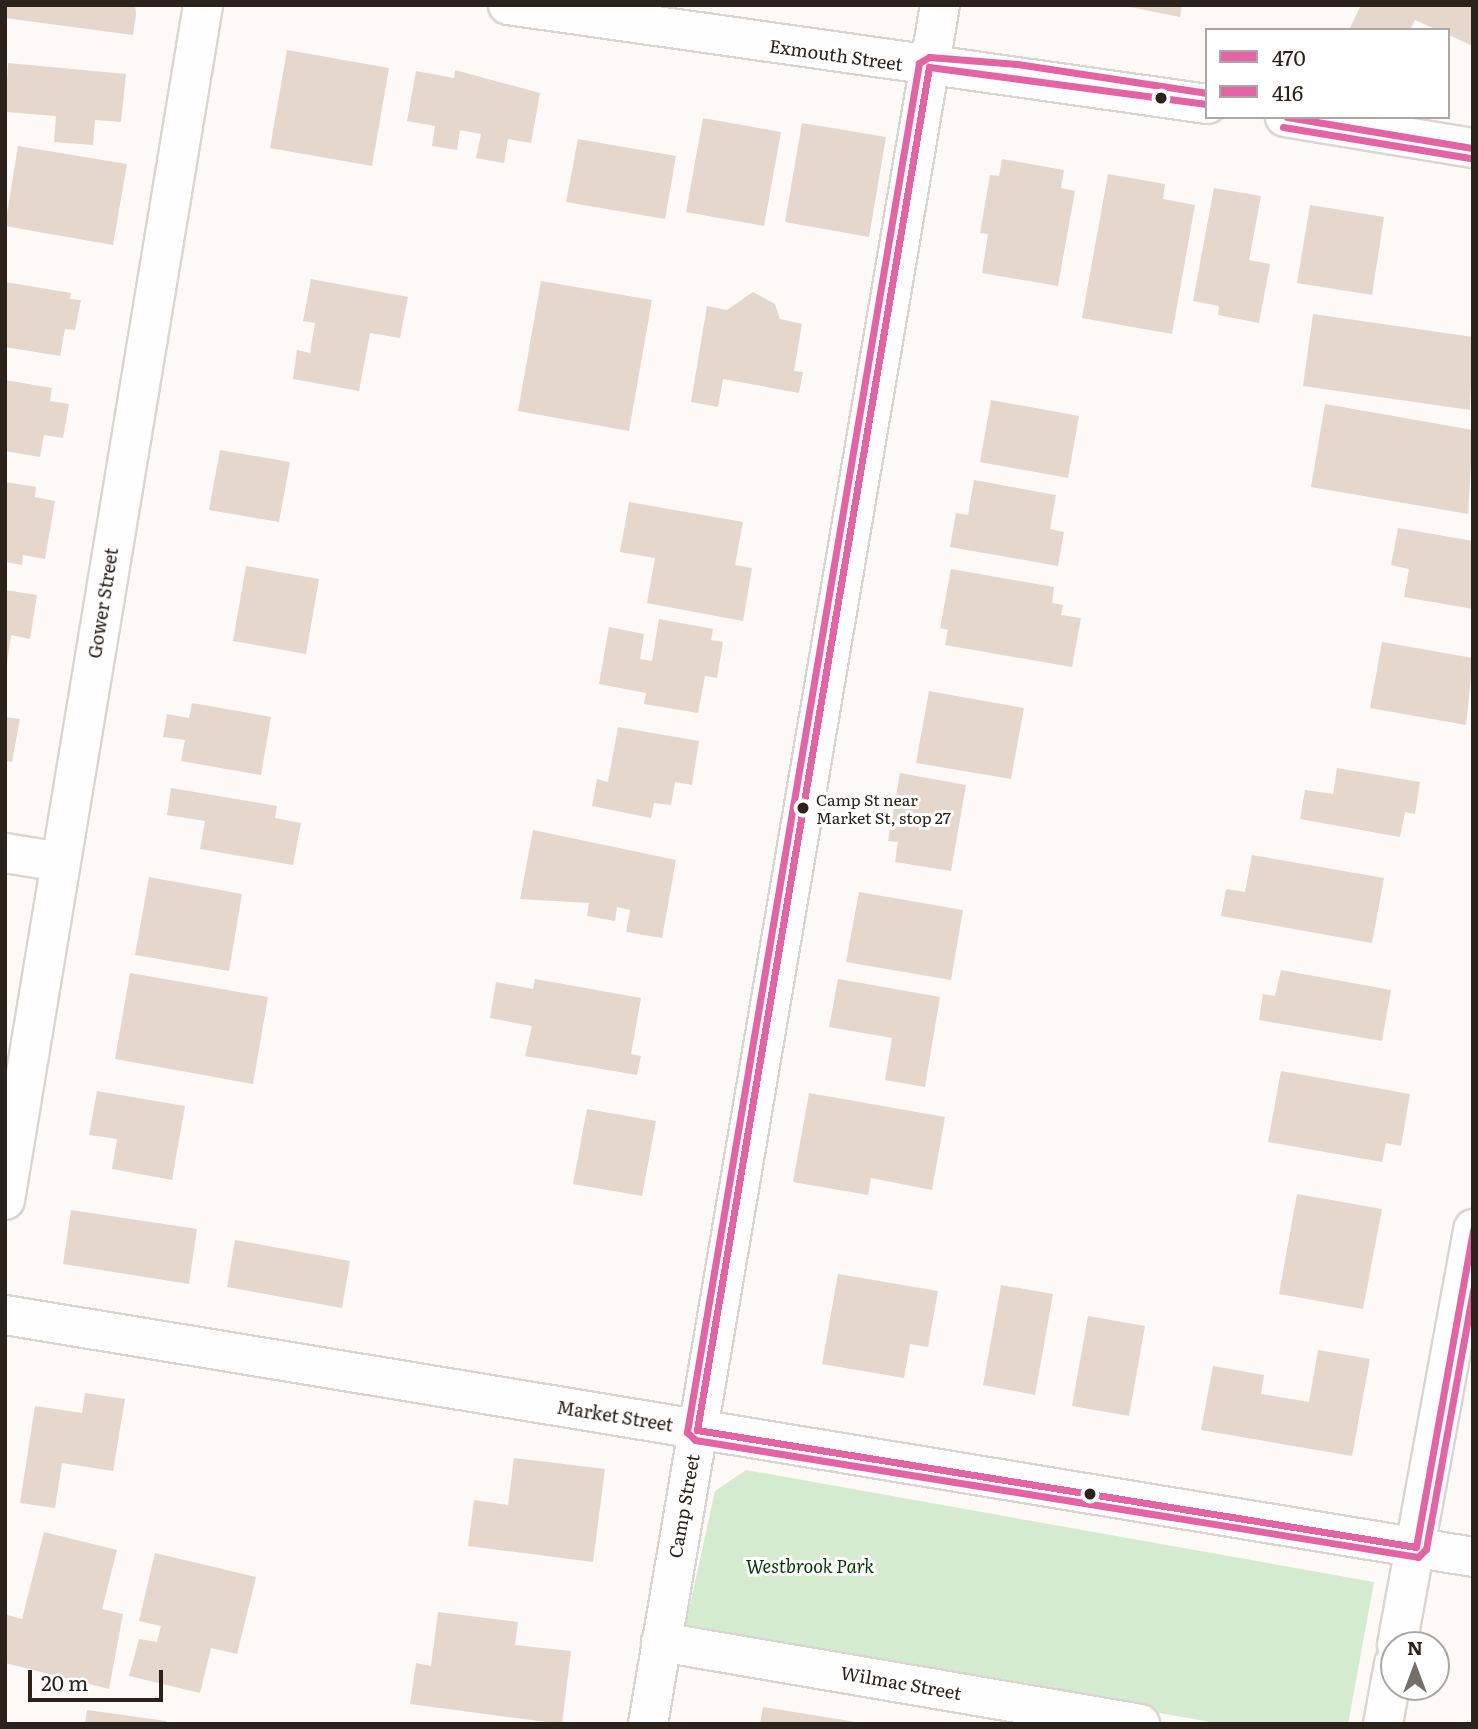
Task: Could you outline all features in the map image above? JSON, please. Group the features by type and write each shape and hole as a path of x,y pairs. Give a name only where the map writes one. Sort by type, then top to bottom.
{"street":[{"name":"Exmouth Street","path":"508,5 929,67 1016,74 1205,104"},
{"name":"Camp Street","path":"648,1724 940,5"},
{"name":"Gower Street","path":"5,1200 202,6"},
{"path":"1297,119 1473,148"},
{"path":"5,853 61,862"},
{"path":"1401,1631 1473,1229"},
{"name":"Market Street","path":"5,1315 1473,1557"},
{"name":"Wilmac Street","path":"661,1642 1140,1724"},
{"path":"1383,1724 1387,1701"}],"green space":[{"name":"Westbrook Park","path":"746,1470 1374,1582 1348,1724 1221,1724 685,1628 715,1491"}],"building":[{"path":"5,5 135,5 133,35 5,18"},
{"path":"1120,5 1182,5 1180,17"},
{"path":"1361,5 1473,5 1473,46 1450,36 1450,28 1433,28 1415,20 1411,28 1350,28"},
{"path":"287,50 389,68 372,166 270,148"},
{"path":"8,63 126,74 121,122 95,120 93,145 54,142 56,116 5,112"},
{"path":"455,70 540,93 531,143 508,139 504,163 476,158 481,134 460,130 457,150 432,146 435,126 407,121 416,71 454,78"},
{"path":"703,118 781,132 764,226 686,212"},
{"path":"802,123 886,137 869,237 785,222"},
{"path":"578,139 676,156 665,219 566,202"},
{"path":"18,146 127,164 113,245 5,226"},
{"path":"1002,159 1064,170 1061,188 1075,191 1058,286 982,273 988,234 980,233 990,175 999,176"},
{"path":"1108,174 1165,184 1163,199 1195,205 1172,334 1082,318"},
{"path":"1214,188 1261,196 1249,260 1270,264 1259,323 1218,315 1219,306 1193,301"},
{"path":"1310,205 1384,217 1372,295 1297,283"},
{"path":"311,279 408,297 400,338 370,333 359,391 293,379 297,350 310,353 315,323 303,321"},
{"path":"541,281 652,300 629,431 518,411"},
{"path":"5,282 71,293 70,299 81,300 75,330 65,329 60,356 5,347"},
{"path":"753,292 775,304 780,319 802,324 794,371 803,372 799,393 723,379 718,407 691,402 707,306 727,310"},
{"path":"1313,314 1473,337 1470,410 1303,386"},
{"path":"5,380 52,388 50,401 69,404 63,438 44,435 40,457 5,451"},
{"path":"991,400 1079,416 1068,478 980,462"},
{"path":"1325,404 1473,430 1468,514 1311,487"},
{"path":"220,450 290,462 279,522 209,510"},
{"path":"974,480 1056,495 1050,529 1064,532 1058,566 950,547 956,513 968,515"},
{"path":"5,482 36,487 35,497 55,501 45,559 23,555 22,565 5,562"},
{"path":"629,502 743,522 735,565 752,568 743,621 647,603 655,558 620,552"},
{"path":"1398,528 1473,541 1473,609 1404,597 1409,569 1391,565"},
{"path":"246,566 319,579 306,654 233,641"},
{"path":"951,569 1054,587 1052,603 1063,605 1061,615 1081,618 1072,667 945,645 948,630 940,628"},
{"path":"5,590 37,595 30,639 11,635 7,663"},
{"path":"659,619 713,629 711,640 723,642 717,678 705,676 698,713 644,704 646,693 599,684 609,627 644,634 640,659 652,661"},
{"path":"1382,642 1473,658 1466,725 1370,708"},
{"path":"929,691 1024,708 1011,779 916,763"},
{"path":"192,703 271,717 261,775 181,761 185,740 163,737 167,714 189,718"},
{"path":"5,717 20,719 12,762 5,761"},
{"path":"618,727 699,741 692,785 675,782 671,805 654,803 651,818 592,806 597,779 608,782"},
{"path":"1337,768 1420,782 1415,814 1405,812 1400,837 1300,819 1305,790 1333,794"},
{"path":"900,773 966,785 951,871 895,862 898,842 888,841"},
{"path":"171,788 277,806 275,818 301,823 293,865 200,849 205,821 167,815"},
{"path":"533,830 676,860 662,938 626,932 630,910 617,907 615,921 587,916 589,903 520,899"},
{"path":"1252,855 1384,878 1372,943 1221,916 1226,889 1245,892"},
{"path":"149,877 242,894 229,971 135,955"},
{"path":"859,892 963,910 951,980 846,962"},
{"path":"1281,970 1391,990 1382,1041 1259,1020 1263,994 1275,996"},
{"path":"130,973 268,997 253,1084 115,1059"},
{"path":"535,979 641,998 631,1054 641,1056 637,1075 525,1056 532,1026 490,1018 496,982 533,989"},
{"path":"838,979 940,997 925,1087 885,1080 892,1038 829,1027"},
{"path":"1281,1071 1410,1094 1401,1146 1386,1143 1382,1162 1268,1142"},
{"path":"97,1091 185,1106 172,1180 112,1169 117,1139 89,1135"},
{"path":"809,1093 945,1117 932,1190 871,1178 868,1195 793,1182"},
{"path":"587,1109 656,1121 642,1196 573,1184"},
{"path":"1297,1194 1382,1209 1363,1309 1279,1294"},
{"path":"71,1210 197,1229 189,1284 63,1264"},
{"path":"235,1240 350,1261 342,1308 227,1287"},
{"path":"838,1274 938,1291 928,1347 910,1344 904,1378 822,1364"},
{"path":"1001,1285 1053,1294 1035,1395 983,1385"},
{"path":"1088,1316 1145,1326 1129,1416 1072,1406"},
{"path":"1318,1350 1370,1359 1352,1456 1201,1430 1213,1366 1264,1375 1261,1394 1309,1402"},
{"path":"85,1393 125,1399 113,1471 62,1463 55,1508 20,1503 35,1406 82,1413"},
{"path":"514,1458 605,1469 593,1562 468,1546 474,1500 508,1505"},
{"path":"44,1532 117,1550 102,1609 123,1614 109,1689 5,1663 7,1615 22,1619"},
{"path":"155,1553 256,1577 237,1654 211,1648 200,1693 129,1676 139,1639 157,1642 161,1626 139,1621"},
{"path":"438,1612 518,1622 515,1645 571,1651 562,1724 410,1704 416,1663 431,1666"},
{"path":"763,1707 856,1722 856,1724 760,1724"},
{"path":"87,1710 166,1721 166,1724 85,1724"}],"transit line":[{"name":"416","path":"1205,93 1017,64 929,57 919,63 687,1432 695,1440 1418,1557 1426,1549 1473,1290"},
{"name":"470","path":"929,67 1205,104"},
{"name":"470","path":"697,1430 929,67"},
{"name":"470","path":"1299,119 1473,148"},
{"name":"416","path":"1283,127 1471,158"},
{"name":"470","path":"1416,1547 1473,1230"},
{"name":"470","path":"697,1430 1416,1547"}],"place":[{"name":"Camp St near Market St, stop 27","path":"803,808"}]}
